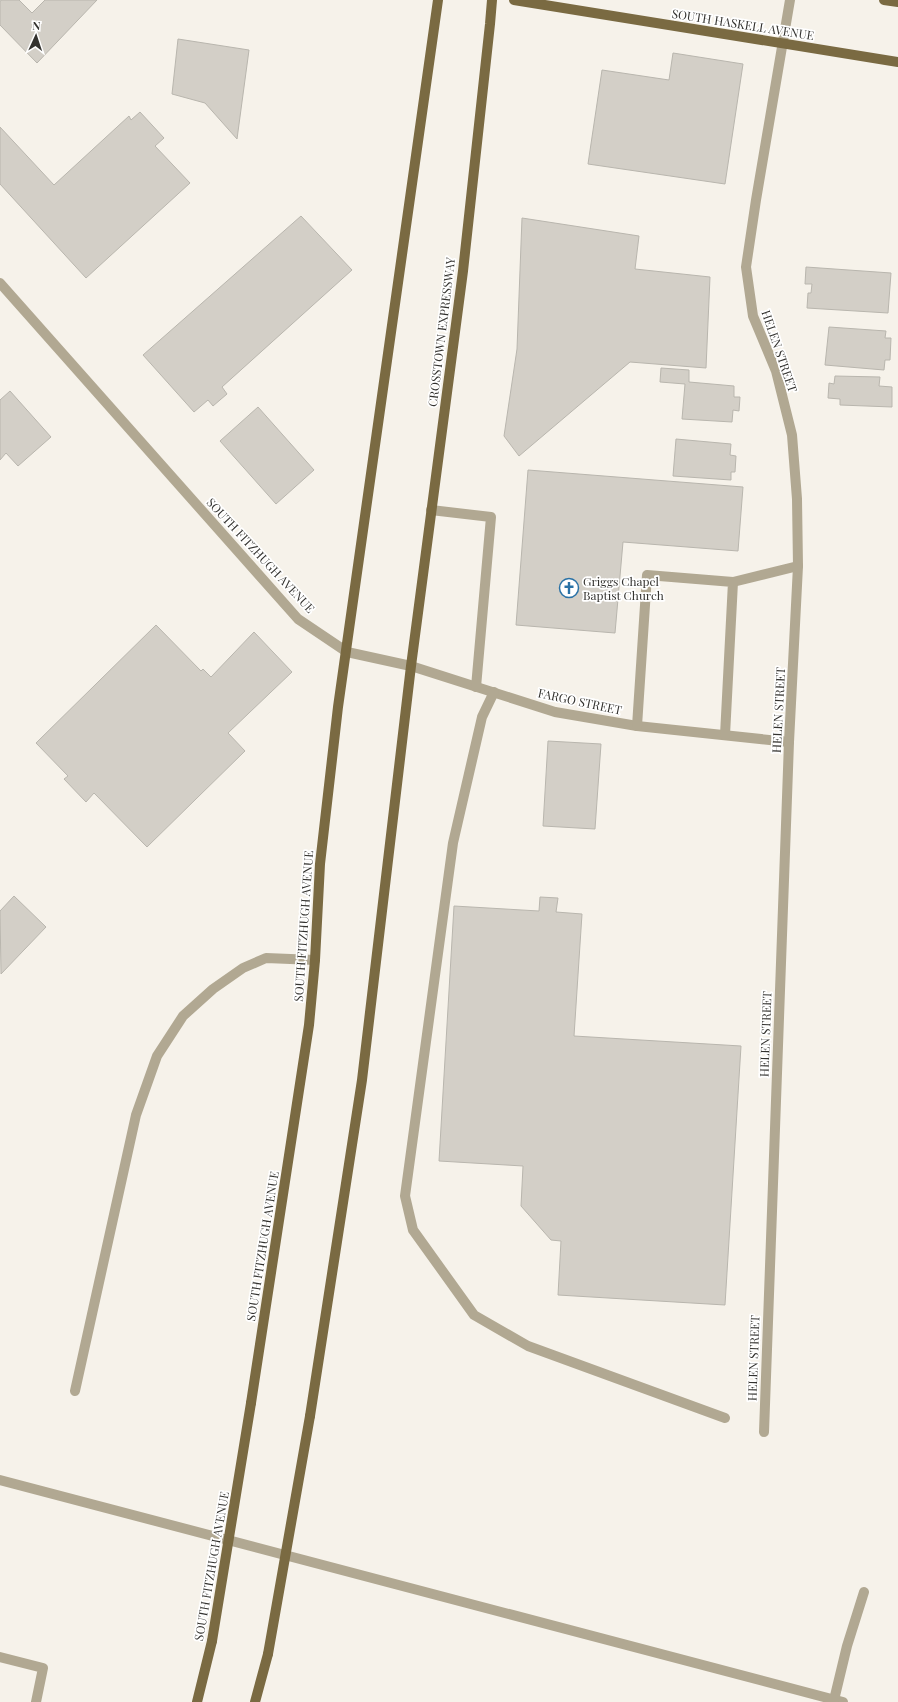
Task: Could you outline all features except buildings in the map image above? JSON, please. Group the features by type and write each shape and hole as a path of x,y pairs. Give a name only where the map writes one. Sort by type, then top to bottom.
{"main road":[{"path":"347,652 438,0"},
{"name":"CROSSTOWN EXPRESSWAY","path":"411,666 463,271 492,0"},
{"name":"SOUTH HASKELL AVENUE","path":"514,0 898,62"},
{"path":"884,0 898,2"},
{"name":"SOUTH FITZHUGH AVENUE","path":"197,1702 212,1641 251,1403 308,1025 315,960 320,864 338,707 347,652"},
{"path":"255,1702 268,1654 310,1416 362,1080 411,666"}],"street":[{"name":"HELEN STREET","path":"764,1432 789,742 798,566 797,499 792,435 776,372 753,316 746,267 790,0"},
{"name":"SOUTH FITZHUGH AVENUE","path":"0,284 298,619 347,652"},
{"path":"431,510 491,517 476,687"},
{"path":"637,726 647,575 733,582 798,566"},
{"path":"725,735 733,582"},
{"name":"FARGO STREET","path":"347,652 411,666 555,712 637,726 789,742"},
{"path":"494,692 482,717 452,843 405,1196 414,1230 474,1315 528,1346 726,1418"},
{"path":"75,1391 136,1115 158,1056 184,1016 213,989 243,968 266,958 315,960"},
{"path":"0,1480 838,1701 847,1646 864,1592"},
{"path":"0,1657 43,1668 36,1702"}],"place":[{"name":"Griggs Chapel Baptist Church","path":"569,588"}]}
